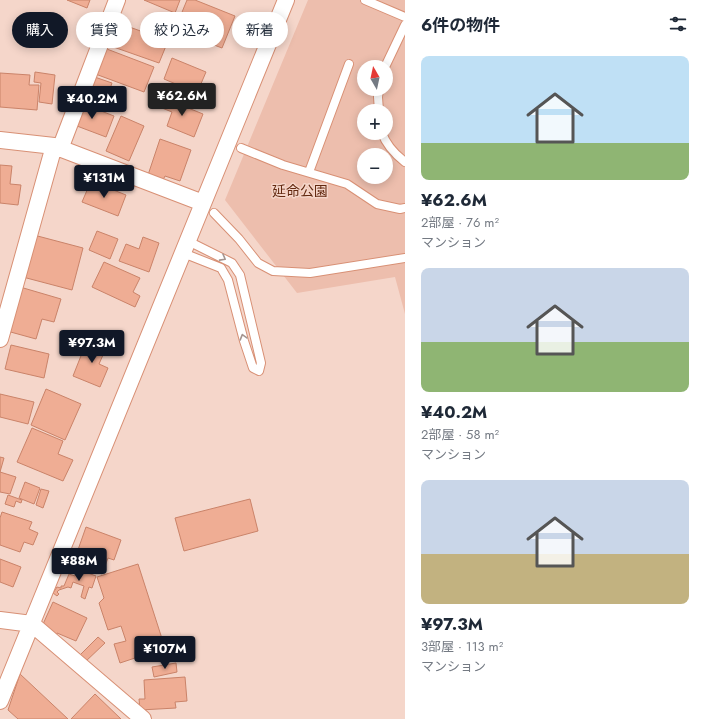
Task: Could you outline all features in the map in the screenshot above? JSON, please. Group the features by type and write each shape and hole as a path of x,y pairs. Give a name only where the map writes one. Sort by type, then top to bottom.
{"street":[{"path":"0,339 57,147 117,0"},
{"path":"0,701 185,247 209,208 286,0"},
{"path":"0,140 57,147 209,208"},
{"path":"0,620 32,624 143,719"}],"lane":[{"path":"365,0 405,17"},
{"path":"388,60 405,25"},
{"path":"309,172 350,64"},
{"path":"385,140 405,162"},
{"path":"241,148 283,165 347,184 378,204 400,209 405,208"},
{"path":"209,208 239,239 258,264 274,271 310,273 405,258"},
{"path":"185,247 232,263 240,275 260,363 259,371 253,368 242,334 228,280 222,268 185,247"}],"green space":[{"name":"延命公園","path":"308,0 405,0 405,314 395,277 297,293 225,200"}],"building":[{"path":"67,0 90,0 87,8"},
{"path":"144,0 180,0 175,12"},
{"path":"187,0 195,0 232,15 232,23 224,43 224,12 182,12"},
{"path":"132,28 140,31 140,48 165,48 159,63 116,48 132,48"},
{"path":"98,48 104,48 154,67 144,92 90,72"},
{"path":"172,58 206,72 197,93 164,79"},
{"path":"35,72 55,75 52,104 39,102 41,83 34,82"},
{"path":"0,73 30,75 29,85 39,85 37,110 0,107"},
{"path":"86,74 112,83 105,103 79,93"},
{"path":"161,97 203,114 194,137 167,126 172,112 157,106"},
{"path":"78,102 114,116 106,137 69,123"},
{"path":"121,116 144,126 129,161 106,151"},
{"path":"160,139 191,150 180,181 165,176 163,180 148,175"},
{"path":"0,165 12,166 10,184 21,185 18,205 0,203"},
{"path":"91,181 126,195 118,216 82,202"},
{"path":"97,231 118,239 110,259 89,250"},
{"path":"30,234 83,248 72,290 19,276"},
{"path":"143,237 159,243 149,272 119,261 126,244 139,249"},
{"path":"104,262 140,278 133,292 140,296 135,307 92,287"},
{"path":"20,287 61,299 54,322 42,319 36,339 7,331"},
{"path":"88,338 107,346 99,364 108,368 100,387 73,376"},
{"path":"11,345 49,354 44,378 5,369"},
{"path":"46,389 81,404 65,440 31,425"},
{"path":"0,394 34,402 28,424 0,417"},
{"path":"32,428 63,441 58,454 73,460 63,481 17,462"},
{"path":"0,457 4,458 0,472"},
{"path":"0,472 16,477 10,494 0,492"},
{"path":"25,482 40,488 34,504 19,498"},
{"path":"41,489 49,491 43,508 36,505"},
{"path":"8,495 22,500 21,503 16,501 14,507 5,504"},
{"path":"250,499 258,531 184,551 175,518"},
{"path":"2,512 32,522 29,529 38,533 33,545 24,542 20,552 0,545 0,518"},
{"path":"86,527 121,540 114,560 108,558 102,574 73,564"},
{"path":"0,559 21,567 13,587 0,582"},
{"path":"138,564 165,648 120,663 114,644 126,641 121,626 108,630 99,603 104,598 97,577"},
{"path":"77,569 96,576 92,588 89,587 85,599 81,597 84,586 73,582 71,588 68,587 59,590 57,592 59,594 57,596 53,593 57,587 61,588 61,586 64,586 69,574 75,576"},
{"path":"53,602 87,618 76,641 57,633 54,639 39,633"},
{"path":"98,637 105,643 84,663 78,657"},
{"path":"176,663 177,672 154,677 152,667"},
{"path":"20,674 68,719 18,719 8,710"},
{"path":"185,677 187,701 175,702 176,708 140,710 139,699 145,699 144,680"},
{"path":"95,694 121,719 71,719"}]}
